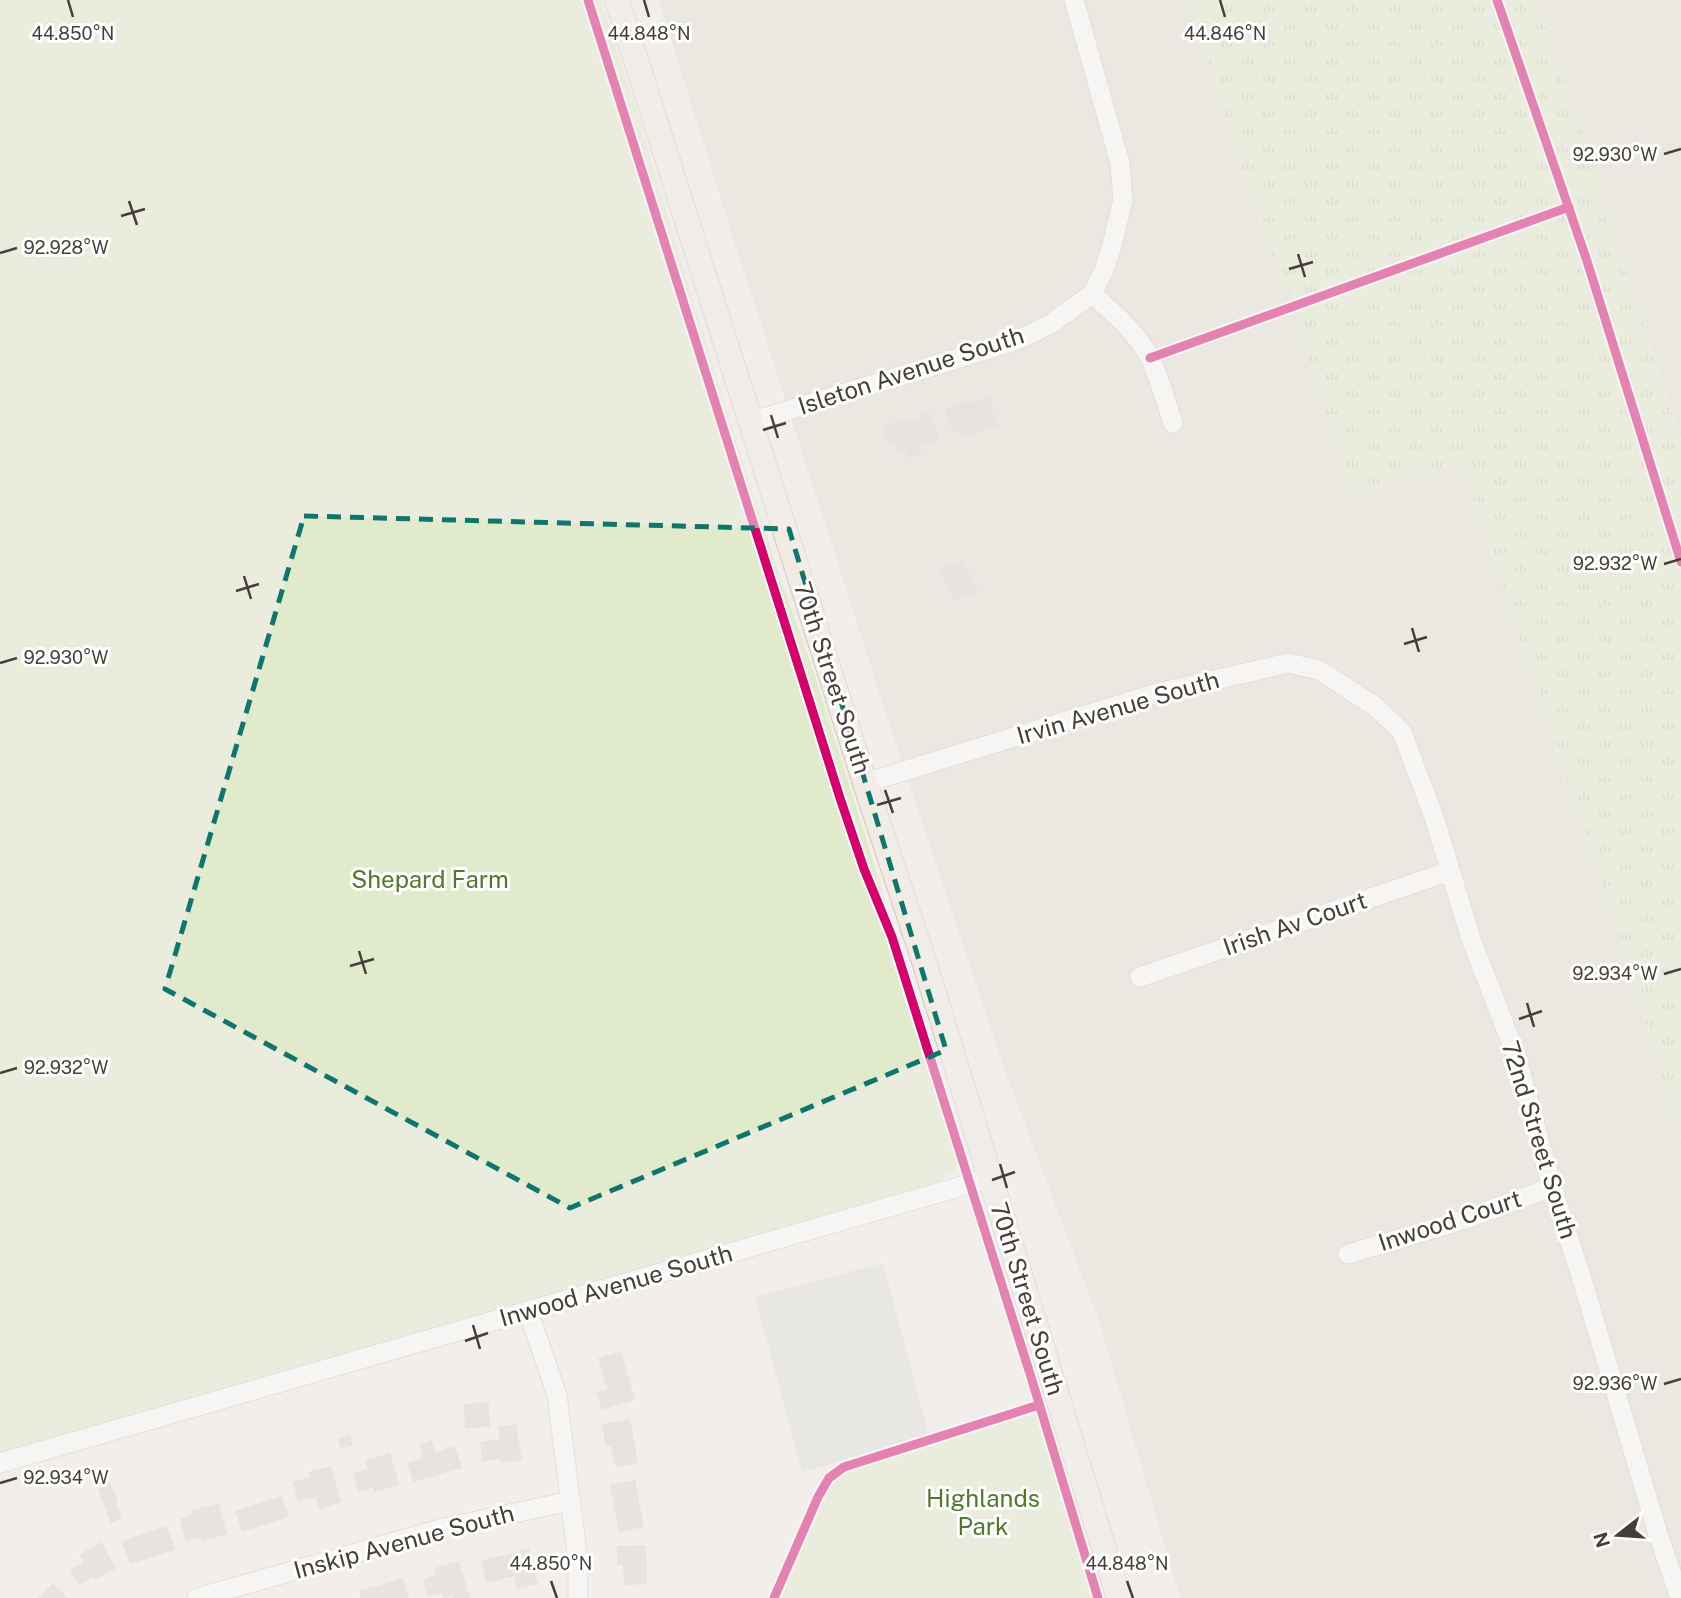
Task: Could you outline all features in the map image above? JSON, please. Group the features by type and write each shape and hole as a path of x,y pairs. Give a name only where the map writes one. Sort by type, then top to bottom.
{"main road":[{"name":"70th Street South","path":"617,0 925,964 1119,1598"}],"street":[{"path":"1074,0 1120,163 1122,200 1111,249 1093,294 1131,331 1150,358 1173,423"},
{"name":"Isleton Avenue South","path":"750,422 1018,340 1052,323 1093,294"},
{"name":"Irvin Avenue South","path":"865,783 1154,694 1288,663 1320,670 1366,700"},
{"name":"72nd Street South","path":"1366,700 1402,732 1434,817 1471,939 1516,1055 1552,1187 1680,1598"},
{"name":"Irish Av Court","path":"1140,977 1450,871"},
{"name":"Inwood Avenue South","path":"0,1463 990,1178"},
{"name":"Inwood Court","path":"1348,1254 1463,1220 1552,1187"},
{"path":"528,1311 557,1395 578,1561 578,1598"},
{"name":"Inskip Avenue South","path":"197,1598 444,1528 571,1501"}],"highlighted area":[{"path":"304,516 789,529 946,1050 570,1208 165,989"}],"shaded area":[{"path":"659,0 1186,0 1282,286 1293,289 1304,342 1352,494 1461,463 1629,965 1681,1140 1681,1598 1180,1598 1099,1321 1007,1076 884,707"},
{"path":"1537,0 1681,0 1681,440 1675,420"},
{"path":"883,1263 929,1436 802,1472 755,1297"}],"green space":[{"name":"Shepard Farm","path":"0,0 601,0 724,401 779,575 812,667 958,1134 960,1155 947,1176 920,1189 0,1454"},
{"path":"1186,0 1537,0 1681,440 1681,1140 1629,965 1461,463 1352,495 1304,342 1294,289 1282,286"},
{"name":"Highlands Park","path":"1039,1405 1098,1598 777,1598 829,1478"}],"building":[{"path":"991,397 997,427 963,437 960,429 952,432 945,409 970,400 971,403"},
{"path":"931,413 939,439 920,446 922,454 909,459 906,450 896,453 893,443 888,444 883,426 907,419 909,422 919,418 918,416"},
{"path":"963,559 979,591 955,601 939,570"},
{"path":"621,1351 635,1400 602,1410 596,1392 607,1389 598,1358"},
{"path":"489,1402 490,1427 465,1428 464,1404"},
{"path":"630,1419 638,1463 616,1467 611,1446 606,1447 602,1424"},
{"path":"516,1424 522,1460 500,1463 499,1459 483,1462 480,1442 500,1439 498,1427"},
{"path":"350,1435 353,1446 341,1449 338,1439"},
{"path":"432,1440 435,1452 455,1446 462,1468 413,1482 407,1463 422,1458 419,1444"},
{"path":"390,1453 399,1485 374,1492 373,1488 358,1492 353,1473 367,1469 365,1460"},
{"path":"331,1466 341,1502 319,1509 316,1497 298,1501 293,1482 310,1477 309,1472"},
{"path":"635,1480 644,1527 619,1532 610,1485"},
{"path":"110,1482 122,1518 111,1523 97,1487"},
{"path":"282,1496 289,1517 242,1532 235,1511"},
{"path":"219,1503 227,1534 202,1541 201,1537 186,1541 180,1519 192,1515 191,1511"},
{"path":"167,1526 175,1550 130,1564 122,1541"},
{"path":"101,1542 116,1568 79,1586 70,1570 83,1562 79,1555"},
{"path":"646,1545 647,1584 624,1585 623,1565 617,1565 617,1546"},
{"path":"529,1549 538,1584 517,1589 514,1576 487,1583 481,1561"},
{"path":"459,1561 470,1598 443,1598 442,1593 428,1597 423,1579 436,1575 434,1568"},
{"path":"403,1578 409,1598 361,1598 359,1591"},
{"path":"53,1583 68,1598 38,1598"}],"cycle path":[{"path":"588,0 840,798 864,869 892,937 1098,1598"},
{"path":"1497,0 1587,261 1681,562"},
{"path":"1150,358 1569,207"},
{"path":"774,1598 818,1497 829,1478 844,1467 1039,1405"}]}
